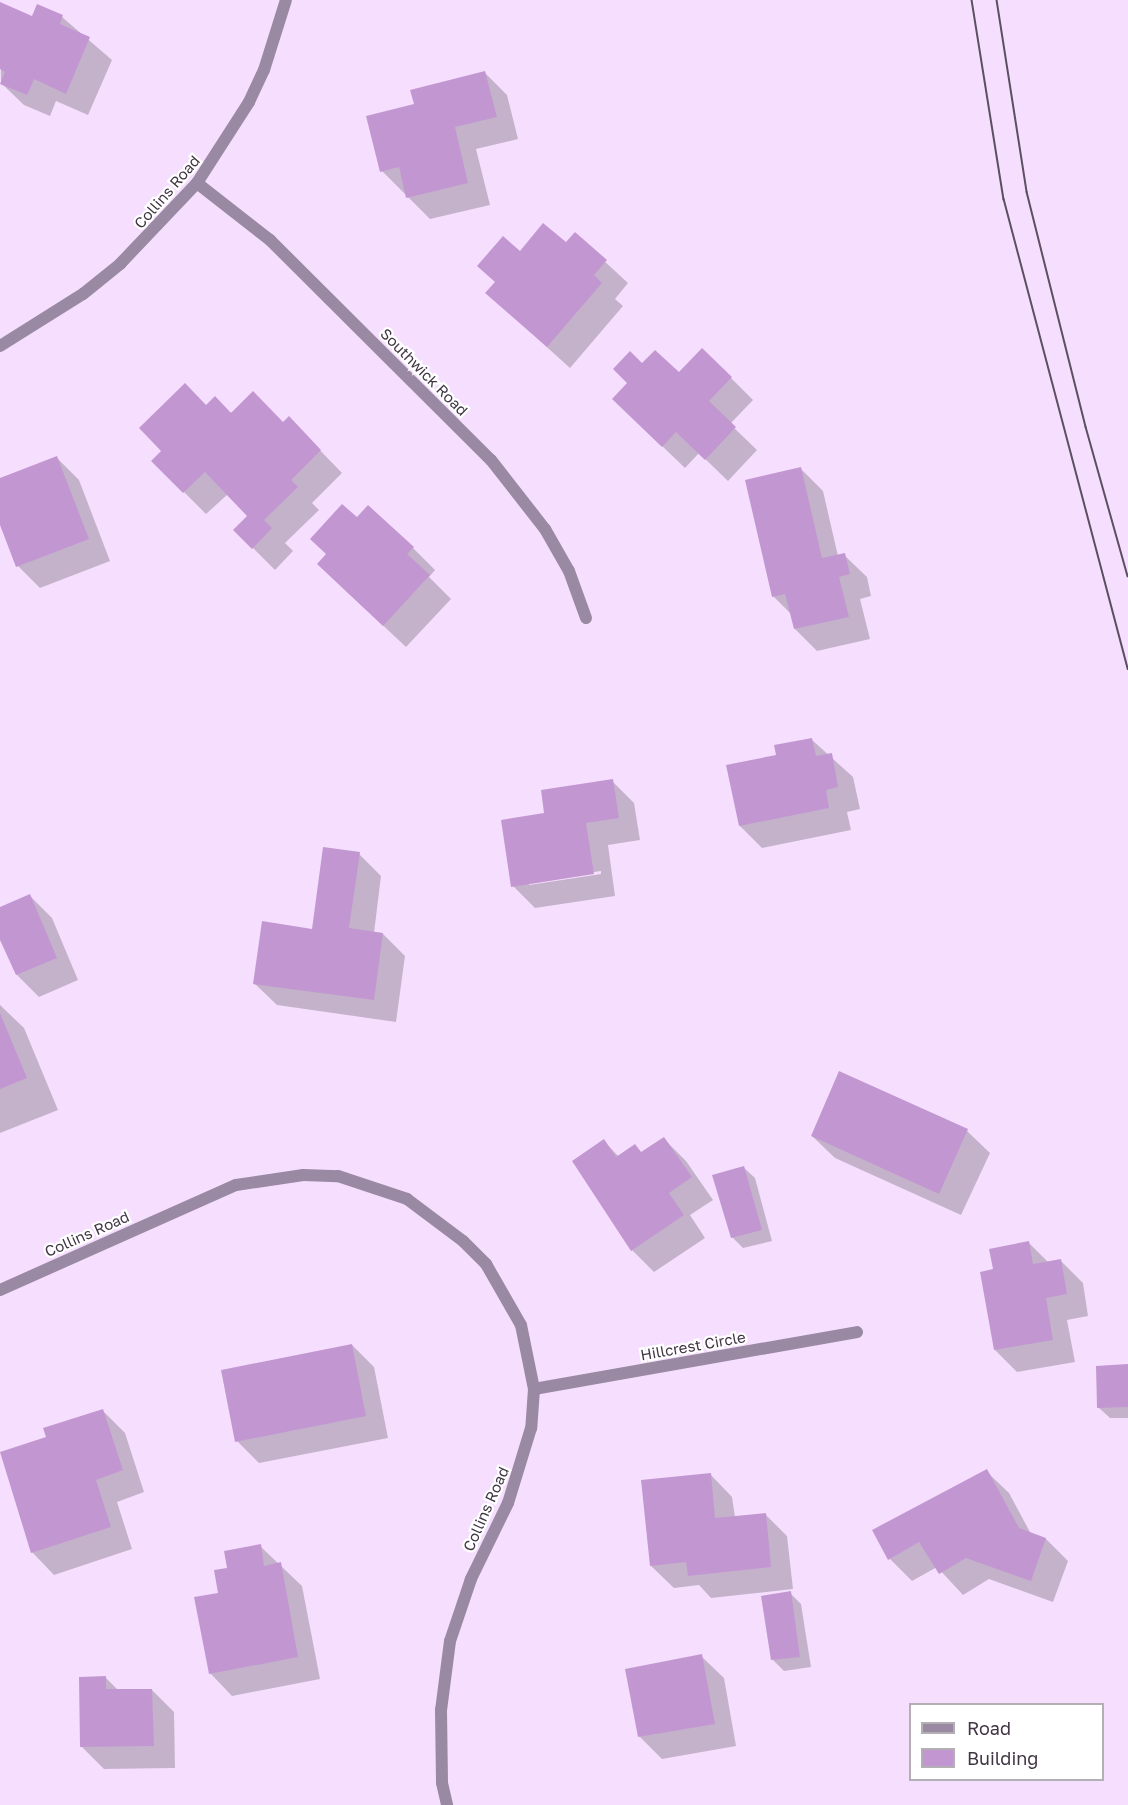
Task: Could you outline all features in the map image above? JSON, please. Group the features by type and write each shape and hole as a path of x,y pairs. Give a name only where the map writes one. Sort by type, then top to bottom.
{"street":[{"name":"Collins Road","path":"0,346 83,294 120,264 197,183 249,102 275,38 286,0"},
{"name":"Southwick Road","path":"197,183 270,240 490,460 545,530 569,571 586,618"},
{"name":"Collins Road","path":"0,1290 236,1185 303,1174 338,1176 407,1199 463,1241 486,1264 521,1325 534,1389 531,1428 521,1467 458,1609 450,1641 441,1710 442,1783 447,1805"},
{"name":"Hillcrest Circle","path":"534,1389 857,1332"}],"building":[{"path":"0,2 32,16 37,4 63,15 60,24 90,37 66,94 34,79 27,95 0,84 5,72 0,69"},
{"path":"485,71 497,117 455,127 468,183 406,198 399,167 380,172 366,116 414,104 410,90"},
{"path":"543,223 566,242 575,232 607,260 594,275 602,283 547,347 485,293 495,282 477,266 503,236 520,251"},
{"path":"702,348 732,377 709,401 736,427 705,460 676,432 662,447 612,399 627,383 613,369 630,351 642,363 655,350 679,372"},
{"path":"185,383 206,405 215,396 231,413 253,391 283,422 289,416 321,450 291,480 298,487 264,520 272,528 252,549 233,530 247,516 205,472 183,493 151,461 161,451 139,428"},
{"path":"57,456 89,539 16,567 0,525 0,478"},
{"path":"801,467 822,558 845,553 850,574 839,577 849,617 794,629 785,594 772,597 745,480"},
{"path":"342,504 357,517 368,505 414,547 407,554 430,575 383,626 317,564 326,554 310,539"},
{"path":"812,738 816,756 832,753 838,787 826,790 829,808 739,826 726,765 776,755 774,745"},
{"path":"613,779 619,818 586,823 594,874 511,887 501,820 544,813 541,790"},
{"path":"323,847 360,852 349,928 383,933 374,1000 253,984 262,921 312,929"},
{"path":"30,894 57,958 16,975 0,940 0,907"},
{"path":"0,1013 27,1078 0,1089"},
{"path":"839,1071 968,1129 939,1194 811,1136"},
{"path":"664,1137 692,1177 669,1193 684,1215 631,1251 572,1161 604,1139 616,1157 635,1144 641,1152"},
{"path":"744,1166 762,1230 731,1238 712,1175"},
{"path":"1029,1241 1033,1264 1061,1259 1067,1294 1046,1298 1053,1340 994,1350 980,1272 993,1269 989,1249"},
{"path":"352,1344 366,1416 235,1442 221,1370"},
{"path":"1128,1364 1128,1407 1097,1408 1096,1366"},
{"path":"103,1409 123,1470 96,1480 111,1527 31,1553 0,1452 46,1437 43,1428"},
{"path":"987,1469 1019,1528 1046,1538 1031,1581 966,1558 939,1574 919,1542 888,1560 872,1530"},
{"path":"711,1473 715,1518 766,1513 771,1567 688,1576 686,1562 650,1566 641,1480"},
{"path":"261,1544 264,1566 281,1562 298,1657 209,1674 194,1597 218,1593 214,1570 227,1568 224,1551"},
{"path":"791,1591 800,1657 771,1660 761,1596"},
{"path":"702,1654 715,1724 638,1737 625,1669"},
{"path":"106,1676 106,1689 152,1689 154,1746 80,1747 79,1677"}],"tram line":[{"path":"972,0 1004,199 1128,669"},
{"path":"997,0 1027,192 1086,427 1128,576"}]}
